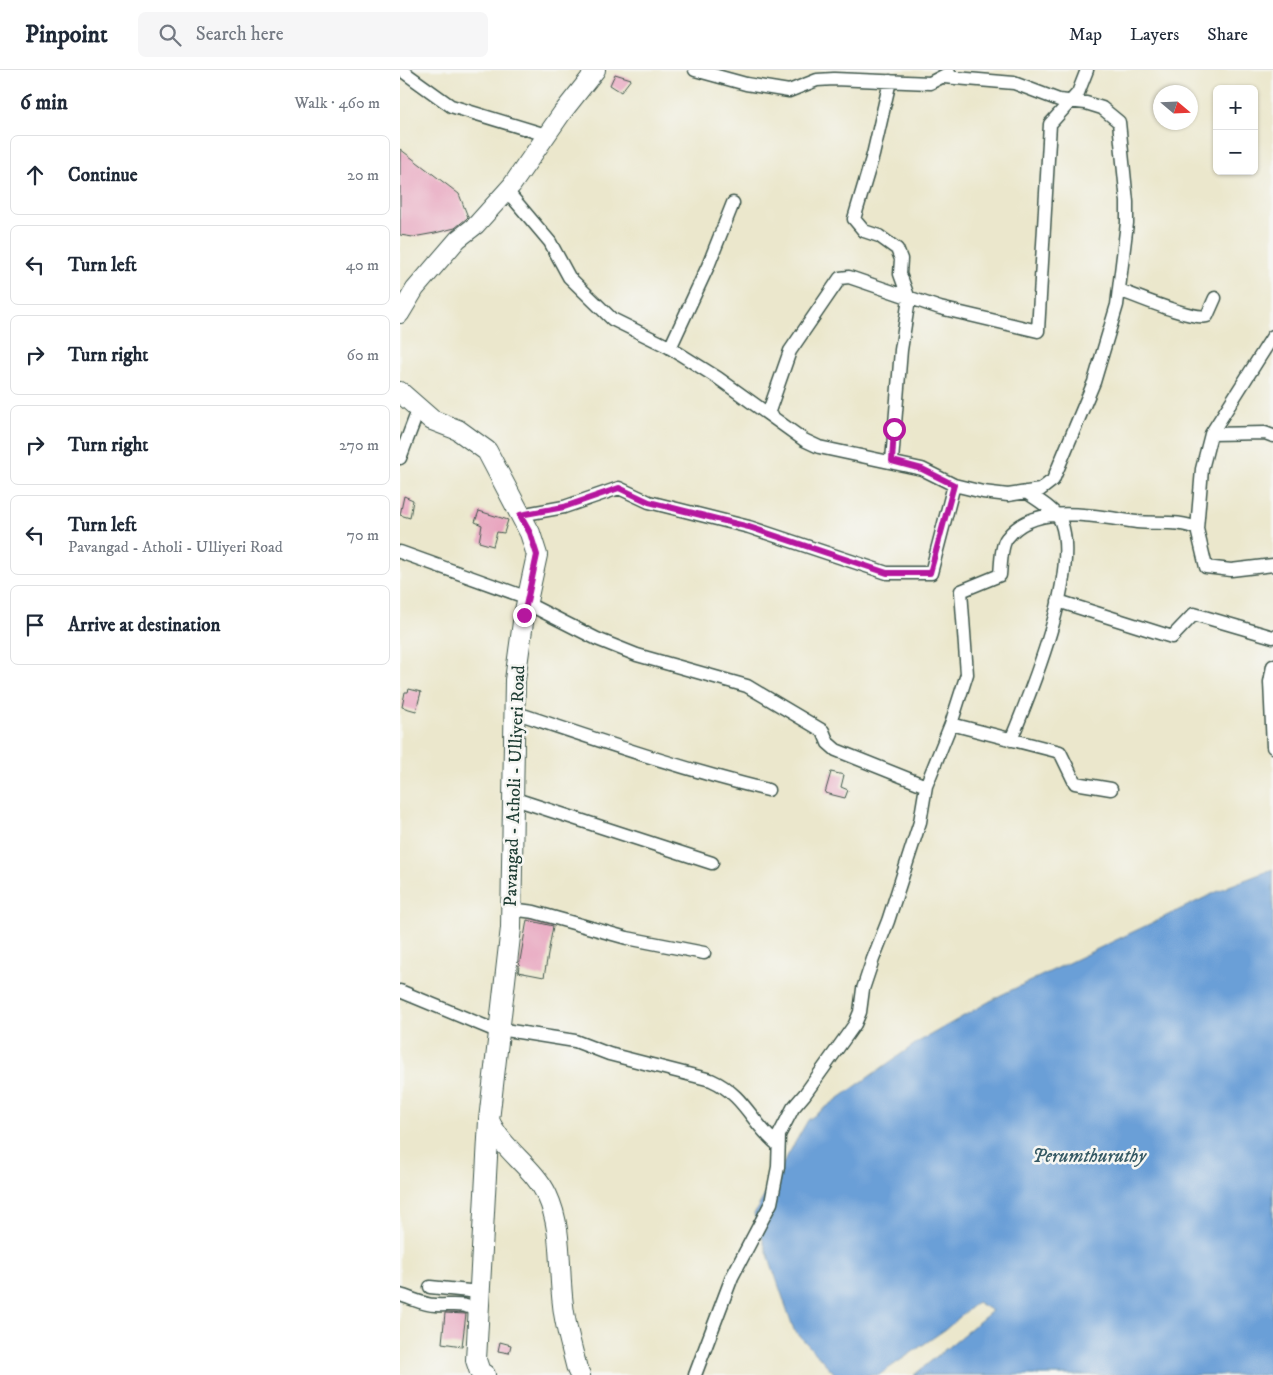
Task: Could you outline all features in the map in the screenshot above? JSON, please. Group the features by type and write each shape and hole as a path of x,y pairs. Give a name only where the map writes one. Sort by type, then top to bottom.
{"main road":[{"name":"Pavangad - Atholi - Ulliyeri Road","path":"400,392 432,420 458,430 487,451 530,533 537,555 527,600 515,680 511,910 489,1120 476,1360 481,1374"},
{"path":"489,1120 500,1140 542,1186 554,1213 563,1306 580,1375"}],"street":[{"path":"401,70 451,106 546,135"},
{"path":"400,314 415,289 458,238 476,225 507,191 546,135 596,70"},
{"path":"507,191 550,242 569,277 592,302 612,319 670,348 718,378 804,440 818,447 892,461 922,469 954,485 984,492 1008,495 1040,490 1053,480 1094,382 1117,304 1127,223 1127,202 1119,122 1102,108 1059,100 1014,83 947,74 930,83 817,80 789,91 746,84 694,70"},
{"path":"768,414 790,351 840,278 849,277 940,308 1038,331 1050,124 1078,93 1087,70"},
{"path":"890,81 873,155 854,219 864,231 879,236 897,249 902,259 900,274 908,297 901,350 892,461"},
{"path":"670,348 708,266 733,203"},
{"path":"1119,290 1187,314 1204,317 1207,316 1215,298"},
{"path":"1273,336 1211,434 1202,469 1197,529 1206,567 1231,570 1273,565"},
{"path":"400,458 419,408"},
{"path":"1211,434 1265,433 1273,436"},
{"path":"520,515 564,507 619,488 649,502 749,527 887,573 930,573 954,485"},
{"path":"1011,740 1035,680 1058,601 1062,586 1065,540 1060,520 1026,492"},
{"path":"695,1375 732,1277 771,1203 778,1167 779,1135 793,1108 855,1024 860,1012 868,974 894,903 920,822 926,786 951,724 967,674 961,591 1000,575 1006,539 1021,525 1053,513 1157,524 1189,524 1197,529"},
{"path":"400,552 527,600 597,640 637,656 746,686 824,731 828,743 836,750 926,786"},
{"path":"1058,601 1172,637 1194,614 1273,638"},
{"path":"1273,666 1270,682 1273,747"},
{"path":"514,712 573,730 625,750 768,790"},
{"path":"951,724 1060,752 1075,783 1111,789"},
{"path":"512,798 712,863"},
{"path":"511,910 534,912 627,938 704,953"},
{"path":"400,991 499,1030 575,1041 609,1054 711,1080 726,1087 755,1117 770,1138 778,1145"},
{"path":"430,1288 479,1302"},
{"path":"400,1295 434,1305 453,1303 472,1307 479,1302"}],"water":[{"name":"Perumthuruthy","path":"1273,869 1273,1375 914,1375 992,1311 977,1302 946,1329 879,1375 836,1375 794,1330 754,1214 808,1120 918,1042 999,996 1229,886"}],"building":[{"path":"615,74 631,79 621,92 610,85"},
{"path":"400,149 459,194 468,217 455,228 413,237 400,235"},
{"path":"404,496 413,500 410,518 400,515"},
{"path":"479,511 508,520 504,533 497,532 493,546 479,542 482,525 475,522"},
{"path":"409,689 421,692 416,711 402,707 405,692 408,692"},
{"path":"831,772 844,775 841,787 848,790 845,798 825,793"},
{"path":"527,920 553,926 544,977 518,972"},
{"path":"445,1313 466,1314 462,1346 442,1343"},
{"path":"500,1342 511,1345 509,1353 498,1351"}],"route":[{"path":"524,615 537,555 530,533 520,515 564,507 619,488 649,502 749,527 887,573 930,573 954,485 922,469 892,461 894,429"}]}
